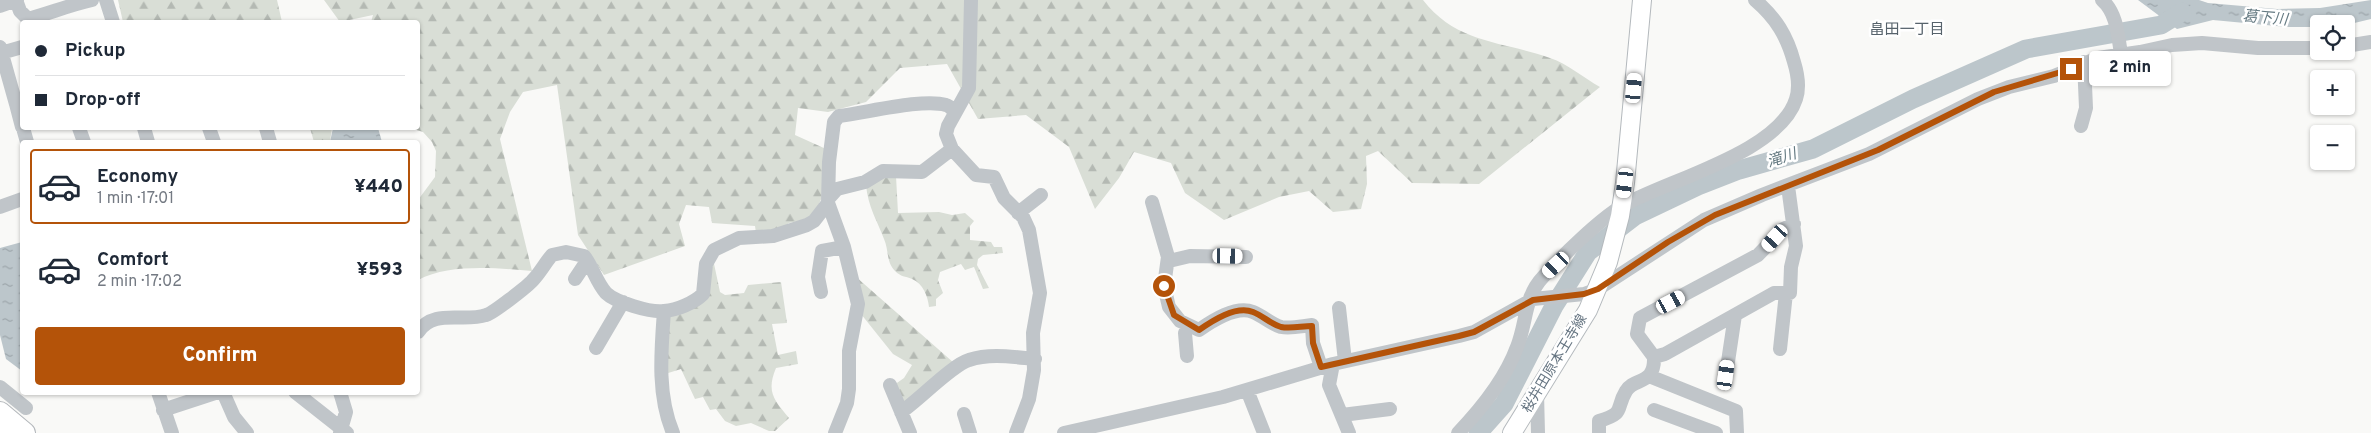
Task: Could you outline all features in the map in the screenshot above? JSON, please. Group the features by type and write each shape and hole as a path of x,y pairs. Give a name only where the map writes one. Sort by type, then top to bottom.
{"highway":[{"path":"0,412 25,433"},
{"path":"0,430 3,433"}],"main road":[{"name":"桜井田原本王寺線","path":"1512,433 1574,334 1591,291 1608,262 1621,211 1642,0"}],"street":[{"path":"0,6 17,0 20,10 28,19 53,12 69,2 92,0"},
{"path":"106,0 112,20"},
{"path":"971,0 969,88 955,112 946,134 952,149 976,175 994,177 1004,198 1018,213 1029,230 1040,293 1034,333 1035,359 1028,404 1016,433"},
{"path":"1458,433 1491,395 1512,359 1518,345 1527,302 1542,278 1597,226 1621,211 1748,148 1769,133 1791,110 1797,94 1798,75 1790,45 1776,21 1755,0"},
{"path":"2102,0 2110,9 2114,18 2121,54"},
{"path":"2355,45 2371,42"},
{"path":"1064,433 1108,428 1333,364 1474,332 1527,302 1549,296 1591,291 1704,220 1887,146 1994,92 2054,76 2084,62 2190,43 2266,48 2310,48"},
{"path":"19,103 1,50 20,47"},
{"path":"2080,126 2086,108 2084,62"},
{"path":"834,433 848,396 849,351 858,304 844,247 828,201 828,162 836,118 911,105 944,104 955,112"},
{"path":"420,330 429,320 437,318 475,317 496,311 515,293 531,282 552,255 576,253 584,256 607,294 623,302 664,312 697,300 703,294 706,264 714,250 739,238 773,236 807,225 814,221 838,189 865,182 883,171 922,172 952,149"},
{"path":"1654,357 1664,354 1774,293 1790,293 1791,267 1796,246 1788,186"},
{"path":"1018,213 1041,195"},
{"path":"0,206 20,200"},
{"path":"1152,202 1169,261 1164,292 1174,315 1189,326 1199,330 1209,323 1247,310 1278,326 1287,328 1312,326 1313,343 1333,364"},
{"path":"1599,433 1599,421 1613,417 1619,411 1626,390 1649,376 1654,367 1654,357 1637,334 1640,318 1758,255 1783,229 1794,224"},
{"path":"821,292 818,277 822,251 844,247"},
{"path":"1169,261 1190,256 1246,257"},
{"path":"575,279 587,261"},
{"path":"1780,349 1786,293"},
{"path":"596,348 623,302"},
{"path":"1339,308 1329,385 1349,433"},
{"path":"664,312 661,377 667,418 672,433"},
{"path":"1726,375 1735,315"},
{"path":"1187,356 1186,332 1189,326"},
{"path":"901,412 952,370 968,360 997,356 1035,359"},
{"path":"1649,376 1736,411 1737,433"},
{"path":"890,385 910,433"},
{"path":"0,387 26,408"},
{"path":"1246,390 1264,433"},
{"path":"1537,393 1538,433"},
{"path":"159,395 172,433"},
{"path":"163,410 209,395"},
{"path":"224,395 234,417 246,433"},
{"path":"299,395 343,432"},
{"path":"341,395 346,412 343,432"},
{"path":"1342,415 1390,409"},
{"path":"1654,410 1716,433"},
{"path":"964,414 970,433"}],"green space":[{"path":"118,0 277,0 282,20 123,20"},
{"path":"324,0 1423,0 1436,14 1466,33 1557,61 1570,67 1600,87 1479,184 1412,183 1378,151 1366,156 1367,184 1361,209 1333,212 1309,191 1279,197 1224,220 1185,193 1171,163 1134,152 1119,178 1095,209 1069,147 1026,115 978,119 947,64 900,68 866,102 828,112 798,108 795,135 826,149 825,191 817,208 806,220 789,223 777,232 756,233 755,226 712,223 709,207 686,205 679,224 685,246 604,275 578,235 557,85 523,92 510,112 500,139 532,271 489,268 459,269 444,271 420,279 420,197 435,177 436,151 432,142 423,132 416,130 420,130 420,20 372,20 373,15 349,20 339,20"},
{"path":"311,130 332,130 330,140 313,140"},
{"path":"880,176 896,176 898,213 939,212 952,215 965,213 974,221 970,226 970,240 991,242 994,247 1002,247 1003,253 983,255 978,259 977,265 989,288 983,289 974,267 965,270 961,264 940,272 938,280 943,293 936,299 936,306 929,307 922,287 916,281 899,274 890,264 886,243 871,207 866,185"},
{"path":"713,259 720,292 725,295 744,293 748,285 781,282 787,323 772,324 778,355 796,351 798,364 776,368 773,376 773,395 789,418 775,431 769,431 751,423 736,426 725,421 716,409 710,410 703,397 695,399 681,369 665,374 667,313 704,298"},
{"path":"855,276 954,363 902,408 894,385 904,378 912,365 893,354 861,314"}],"water":[{"name":"葛下川","path":"2138,0 2199,0 2208,3 2277,9 2320,8 2371,0 2371,19 2355,23 2355,15 2310,15 2310,27 2287,27 2213,20 2177,29"},
{"path":"333,130 379,130 381,140 330,140"},
{"path":"20,243 20,370 6,359 0,335 0,248"}],"waterway":[{"name":"滝川","path":"1478,433 1504,404 1554,306 1588,252 1635,216 1698,186 1739,170 1813,149 1913,99 2026,49 2161,25 2182,12"}],"district":[{"name":"畠田一丁目","path":"1907,30"}],"route":[{"path":"1164,286 1169,307 1174,315 1180,321 1199,330 1209,323 1239,311 1247,310 1278,326 1287,328 1312,326 1313,343 1321,367 1436,342 1474,332 1533,300 1549,296 1584,294 1598,289 1704,220 1762,195 1878,150 1994,92 2033,80 2054,76 2071,69"}]}
